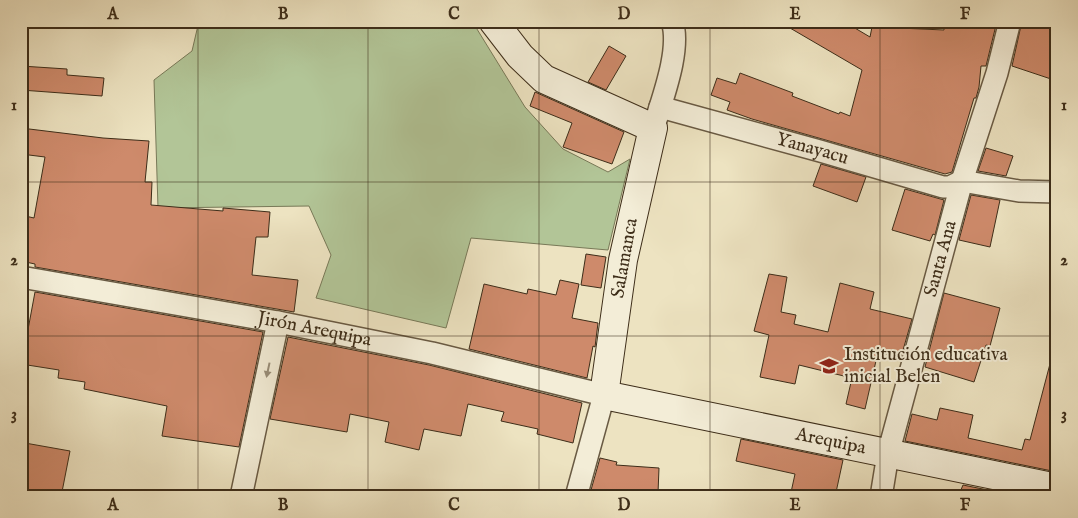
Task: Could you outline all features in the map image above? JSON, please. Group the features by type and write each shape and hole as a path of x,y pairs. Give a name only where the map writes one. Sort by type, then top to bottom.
{"main road":[{"path":"493,21 520,56 544,79 656,118"},
{"name":"Salamanca","path":"604,395 623,260 656,118"},
{"name":"Arequipa","path":"604,395 1057,488"}],"street":[{"name":"Salamanca","path":"656,118 676,48 675,28 672,21"},
{"name":"Santa Ana","path":"881,497 888,454 962,181 997,72 1010,21"},
{"name":"Yanayacu","path":"656,118 820,150 943,188 962,181"},
{"path":"962,181 1019,191 1057,192"},
{"name":"Jirón Arequipa","path":"21,277 278,322 432,353 604,395"},
{"path":"241,497 278,322"},
{"name":"Salamanca","path":"576,497 604,395"}],"green space":[{"path":"199,21 472,21 525,107 563,149 608,172 630,159 608,250 471,238 446,328 316,298 331,255 309,206 158,208 154,80 192,51"}],"building":[{"path":"778,21 843,21 870,37 873,22 899,28 944,30 944,21 997,21 986,66 981,66 976,98 974,98 952,172 945,174 752,119 727,110 730,102 711,95 717,78 736,84 740,73 793,93 792,96 839,114 840,112 850,116 862,70"},
{"path":"1022,21 1057,21 1057,81 1012,66"},
{"path":"609,46 626,56 606,90 588,82"},
{"path":"21,66 67,69 67,75 104,78 102,96 21,90"},
{"path":"535,92 624,132 612,164 563,147 572,123 530,106"},
{"path":"21,128 103,138 149,141 145,182 152,182 151,205 223,211 223,208 270,212 268,237 256,237 252,275 298,280 294,312 35,267 35,264 21,261 21,215 34,218 45,157 21,154"},
{"path":"986,148 1013,156 1006,176 978,171"},
{"path":"821,164 866,177 857,202 813,186"},
{"path":"905,189 944,200 935,235 933,234 930,241 892,230"},
{"path":"971,195 1000,200 990,247 959,240"},
{"path":"586,254 606,257 601,288 581,285"},
{"path":"769,274 787,277 781,312 796,315 794,324 828,332 840,283 874,292 870,309 912,319 901,357 878,352 865,409 846,404 852,378 799,365 795,384 760,377 769,335 754,331"},
{"path":"560,280 579,284 572,318 598,323 595,347 593,346 587,378 469,349 484,284 527,294 528,289 556,295"},
{"path":"35,292 263,332 239,447 162,436 167,406 84,389 85,382 58,378 59,370 21,364 21,334 27,335"},
{"path":"944,293 1000,308 990,346 986,345 974,382 925,367"},
{"path":"288,337 429,365 582,403 573,443 537,434 538,429 501,421 504,412 468,404 461,436 424,429 419,450 385,442 389,422 350,414 347,432 270,419"},
{"path":"1051,360 1057,360 1057,472 905,441 912,414 937,420 940,408 973,415 968,438 1022,450 1025,439 1030,440"},
{"path":"741,439 843,460 835,497 790,497 795,474 736,461"},
{"path":"25,443 70,451 61,497 21,497 21,462"},
{"path":"600,458 617,462 616,465 659,468 658,493 611,490 610,494 591,490"},
{"path":"963,485 1022,497 958,497"}],"place":[{"name":"Institución educativa inicial Belen","path":"829,366"}]}
